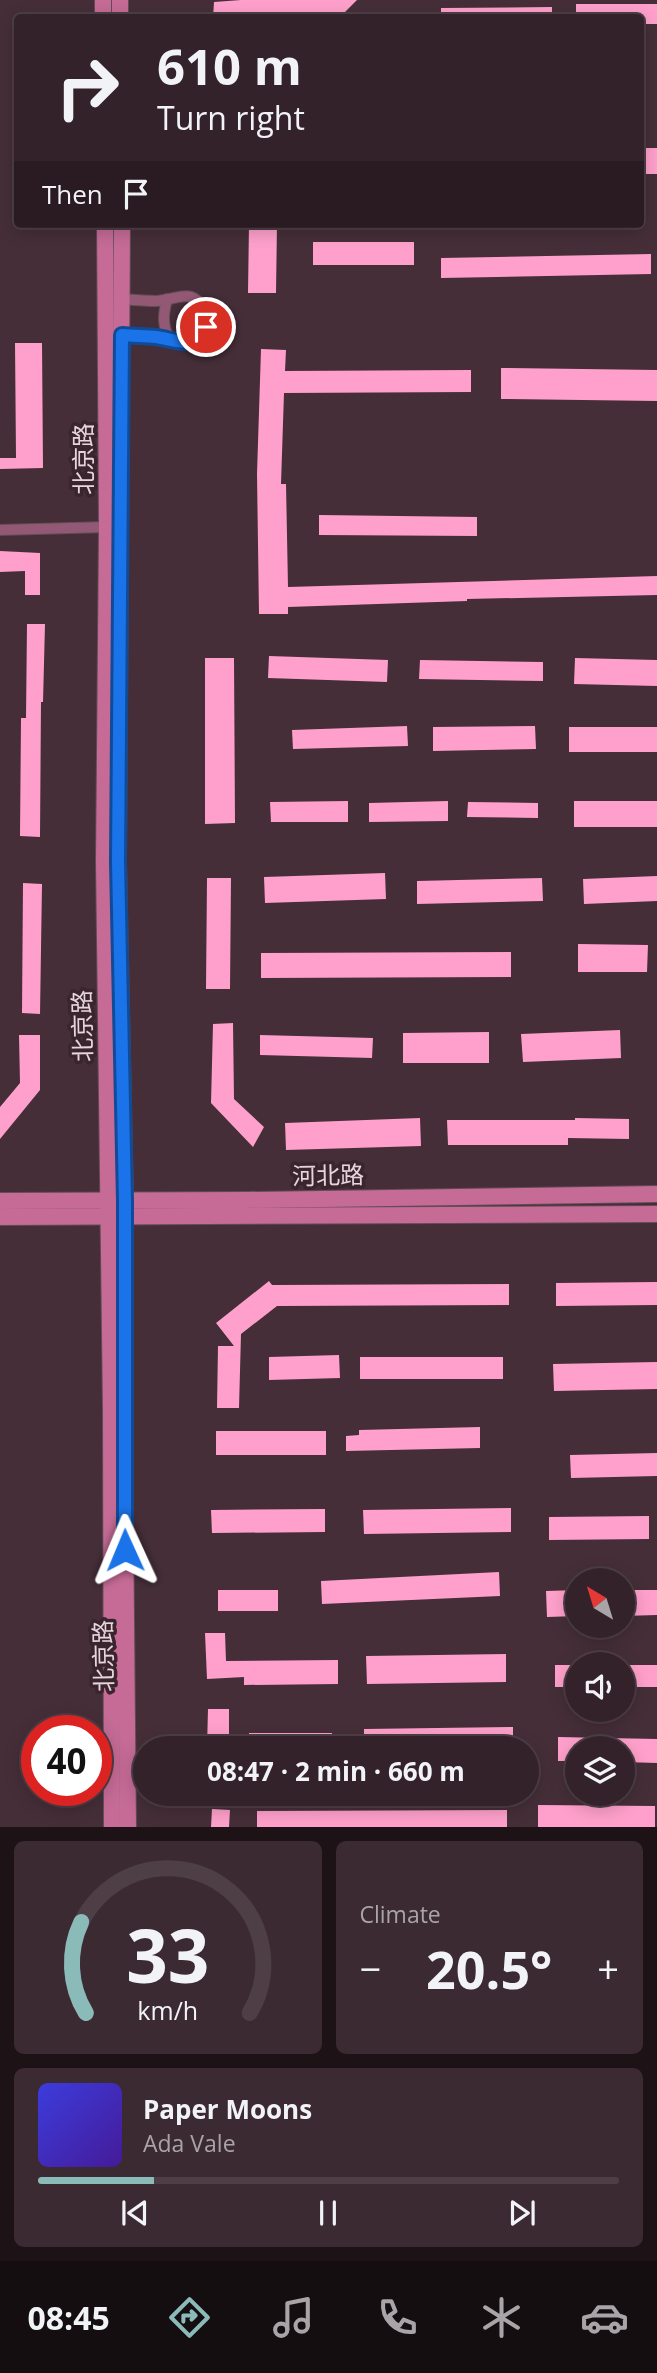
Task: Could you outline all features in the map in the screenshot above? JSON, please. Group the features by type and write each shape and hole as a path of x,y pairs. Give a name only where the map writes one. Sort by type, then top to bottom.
{"street":[{"name":"北京路","path":"105,228 107,527 104,862 128,1827"},
{"name":"北京路","path":"112,1827 113,1212 125,1201 118,862 122,228"},
{"path":"122,299 156,301 182,295 202,304 208,313 206,327 200,337 191,342 122,335"},
{"path":"167,299 163,314 164,328 170,340"},
{"path":"0,530 107,527"},
{"name":"河北路","path":"125,1201 657,1194"},
{"name":"河北路","path":"0,1201 113,1212"},
{"name":"河北路","path":"0,1217 113,1212 657,1214"}],"building":[{"path":"357,0 343,14 213,14 214,2"},
{"path":"576,4 657,4 657,24 644,24 644,14 576,14"},
{"path":"552,7 552,14 441,14 441,8"},
{"path":"645,148 657,148 657,174 645,174"},
{"path":"249,228 277,228 276,293 248,293"},
{"path":"313,242 414,242 414,265 313,265"},
{"path":"651,254 651,274 441,278 441,258"},
{"path":"15,343 42,343 43,468 0,469 0,458 16,458"},
{"path":"261,349 286,350 285,371 471,370 471,392 284,393 281,484 286,484 288,587 657,576 657,595 467,599 288,607 288,614 259,614 257,474"},
{"path":"501,368 657,370 657,401 501,399"},
{"path":"319,515 477,517 477,536 319,535"},
{"path":"0,551 40,553 40,595 25,595 25,571 0,572"},
{"path":"27,624 45,624 41,702 40,837 20,836 21,718 26,718"},
{"path":"269,656 388,660 387,682 268,678"},
{"path":"205,658 234,658 235,823 205,824"},
{"path":"575,658 657,660 657,686 574,684"},
{"path":"420,660 543,662 543,681 419,679"},
{"path":"407,726 408,746 293,749 292,730"},
{"path":"535,726 536,749 433,751 433,727"},
{"path":"569,727 657,727 657,752 569,752"},
{"path":"348,801 348,822 271,822 270,802"},
{"path":"448,801 448,821 369,822 369,803"},
{"path":"574,801 657,801 657,827 574,827"},
{"path":"468,802 538,803 538,818 467,817"},
{"path":"385,873 386,899 265,903 264,877"},
{"path":"657,876 657,901 584,904 583,879"},
{"path":"207,878 231,878 230,989 206,989"},
{"path":"542,878 543,901 417,904 417,881"},
{"path":"23,883 42,884 40,1014 22,1013"},
{"path":"578,944 648,945 647,972 578,972"},
{"path":"511,952 511,977 261,978 261,953"},
{"path":"233,1023 234,1099 264,1127 253,1147 211,1103 213,1024"},
{"path":"620,1030 621,1058 523,1062 521,1034"},
{"path":"489,1032 489,1063 403,1063 403,1033"},
{"path":"19,1035 40,1035 40,1090 0,1139 0,1107 20,1083"},
{"path":"260,1035 373,1038 372,1058 260,1055"},
{"path":"420,1118 421,1146 286,1150 285,1123"},
{"path":"629,1119 629,1139 568,1138 568,1145 448,1145 447,1120"},
{"path":"269,1281 272,1285 509,1284 509,1305 277,1306 241,1334 239,1408 217,1408 218,1346 234,1346 216,1323"},
{"path":"657,1282 657,1305 556,1306 556,1283"},
{"path":"339,1355 340,1378 269,1380 269,1357"},
{"path":"360,1357 503,1357 503,1379 360,1379"},
{"path":"657,1362 657,1389 554,1391 553,1364"},
{"path":"480,1427 480,1448 346,1451 346,1436 359,1435 359,1430"},
{"path":"216,1431 326,1431 326,1455 216,1455"},
{"path":"657,1453 657,1476 571,1478 570,1455"},
{"path":"511,1508 511,1532 364,1534 363,1510"},
{"path":"325,1509 325,1532 212,1533 211,1510"},
{"path":"649,1516 649,1539 549,1540 549,1517"},
{"path":"499,1572 500,1596 322,1604 321,1581"},
{"path":"218,1590 278,1590 278,1611 218,1611"},
{"path":"565,1590 565,1616 547,1617 546,1591"},
{"path":"635,1590 657,1590 657,1615 635,1616"},
{"path":"205,1633 225,1633 226,1661 338,1660 338,1684 244,1685 244,1677 207,1679"},
{"path":"506,1654 506,1682 367,1684 366,1656"},
{"path":"555,1665 565,1665 565,1687 555,1687"},
{"path":"635,1665 657,1665 657,1687 635,1687"},
{"path":"208,1709 229,1709 229,1736 207,1736"},
{"path":"513,1727 513,1736 364,1736 364,1729"},
{"path":"249,1733 332,1733 332,1736 249,1736"},
{"path":"558,1737 565,1737 565,1761 558,1761"},
{"path":"635,1739 657,1739 657,1763 635,1762"},
{"path":"539,1805 655,1806 655,1827 538,1827"},
{"path":"212,1809 230,1810 229,1827 211,1827"},
{"path":"507,1810 507,1827 257,1827 257,1811"}],"route":[{"path":"125,1550 125,1201 118,862 122,335 191,342 200,337 206,327"}]}
